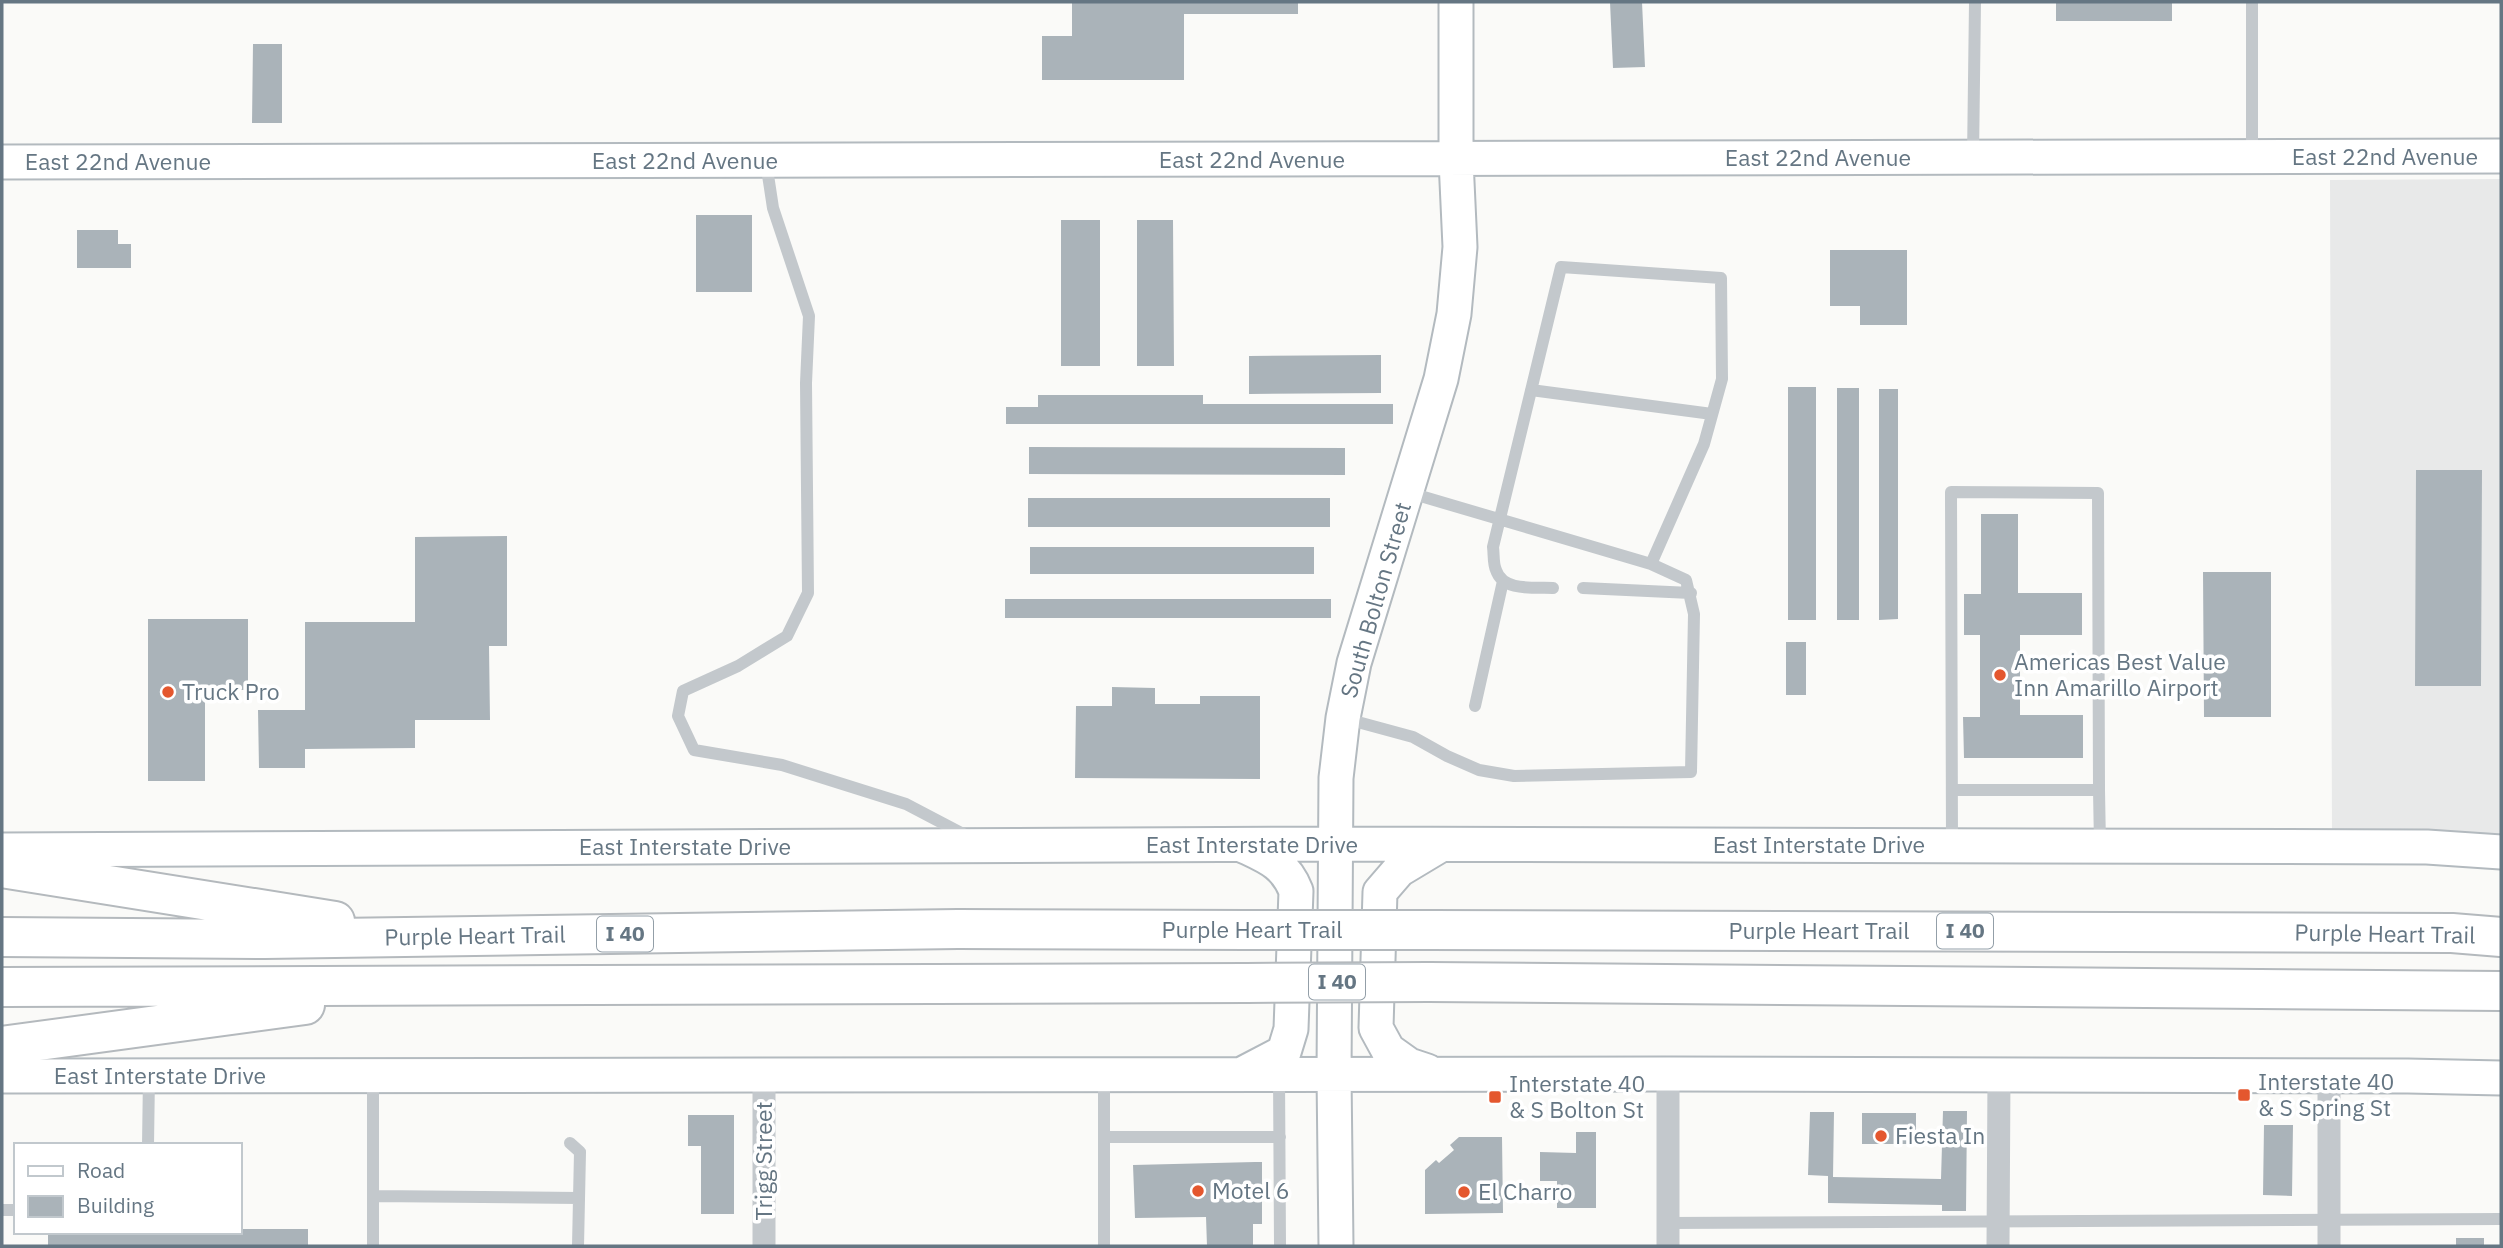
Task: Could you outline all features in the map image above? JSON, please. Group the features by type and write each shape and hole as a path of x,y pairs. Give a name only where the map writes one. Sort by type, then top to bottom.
{"highway":[{"path":"2,868 433,937"},
{"name":"Purple Heart Trail","path":"2,937 265,939 958,929 2452,933 2501,937"},
{"name":"Purple Heart Trail","path":"2,987 1429,982 2501,991"},
{"path":"2,1046 292,1008 406,985"},
{"path":"2274,988 2501,1015"}],"main road":[{"name":"South Bolton Street","path":"1336,1246 1336,778 1343,718 1354,663 1441,379 1454,314 1460,247 1456,2"},
{"name":"East 22nd Avenue","path":"2,162 2501,156"},
{"name":"East Interstate Drive","path":"2,850 1334,844 2427,847 2501,852"},
{"path":"1241,1074 1284,1052 1291,1029 1296,891 1290,876 1270,858 1242,845"},
{"path":"1435,1074 1409,1065 1388,1050 1376,1028 1376,1015 1380,892 1399,870 1441,845"},
{"name":"East Interstate Drive","path":"2,1076 1999,1074 2501,1078"}],"street":[{"path":"1668,1074 1668,1235"},
{"path":"1998,1246 1999,1074"},
{"path":"2329,1075 2329,1246"},
{"name":"Trigg Street","path":"764,1076 764,1246"}],"lane":[{"path":"1973,158 1975,2"},
{"path":"2252,2 2252,157"},
{"path":"766,161 773,208 809,316 806,383 808,593 787,636 738,666 683,691 678,716 694,750 782,765 906,804 986,846"},
{"path":"1553,588 1519,587 1503,581 1496,571 1493,547 1561,267 1721,278 1722,379 1704,444 1651,564"},
{"path":"1531,390 1712,414"},
{"path":"1343,718 1413,737 1479,770 1514,776 1691,772 1694,614 1686,580 1651,564 1407,492"},
{"path":"1952,845 1951,492 2098,493 2100,846"},
{"path":"1475,706 1503,581"},
{"path":"1583,588 1691,593"},
{"path":"1952,790 2099,790"},
{"path":"1104,1075 1104,1246"},
{"path":"1279,1075 1280,1246"},
{"path":"148,1143 149,1076"},
{"path":"373,1076 373,1246"},
{"path":"1104,1137 1280,1137"},
{"path":"570,1143 580,1152 578,1246"},
{"path":"373,1196 578,1198"},
{"path":"1668,1235 1998,1223 2329,1218 2501,1219"}],"shaded area":[{"path":"2501,179 2501,840 2332,838 2330,180"}],"building":[{"path":"1072,2 1298,2 1298,14 1184,14 1184,80 1042,80 1042,36 1072,36"},
{"path":"1610,2 1642,2 1645,67 1613,68"},
{"path":"2056,2 2172,2 2172,21 2056,21"},
{"path":"253,44 282,44 282,123 252,123"},
{"path":"696,215 752,215 752,292 696,292"},
{"path":"1061,220 1100,220 1100,366 1061,366"},
{"path":"1137,220 1173,220 1174,366 1137,366"},
{"path":"77,230 118,230 118,244 131,244 131,268 77,268"},
{"path":"1830,250 1907,250 1907,325 1860,325 1860,306 1830,306"},
{"path":"1381,355 1381,393 1249,394 1249,356"},
{"path":"1788,387 1816,387 1816,620 1788,620"},
{"path":"1837,388 1859,388 1859,620 1837,620"},
{"path":"1879,389 1898,389 1898,619 1879,620"},
{"path":"1038,395 1203,395 1203,404 1393,404 1393,424 1006,424 1006,407 1038,407"},
{"path":"1029,447 1345,448 1345,475 1029,474"},
{"path":"2416,470 2482,470 2481,686 2415,686"},
{"path":"1028,498 1330,498 1330,527 1028,527"},
{"name":"Americas Best Value Inn Amarillo Airport","path":"1981,514 2018,514 2018,593 2082,593 2082,635 2020,635 2020,715 2083,715 2083,758 1964,758 1963,717 1980,717 1980,635 1964,635 1964,594 1981,594"},
{"path":"507,536 507,646 489,646 490,720 415,720 415,748 305,749 305,768 259,768 258,710 305,710 305,622 415,622 415,537"},
{"path":"1030,547 1314,547 1314,574 1030,574"},
{"path":"2203,572 2271,572 2271,717 2204,717"},
{"path":"1005,599 1331,599 1331,618 1005,618"},
{"path":"148,619 248,619 248,690 205,690 205,781 148,781"},
{"path":"1786,642 1806,642 1806,695 1786,695"},
{"path":"1112,687 1155,688 1155,704 1200,704 1200,696 1260,696 1260,779 1075,778 1076,706 1112,706"},
{"path":"1943,1111 1967,1111 1966,1211 1942,1211 1942,1205 1828,1203 1828,1176 1808,1175 1810,1112 1834,1112 1833,1177 1941,1179"},
{"path":"1862,1113 1916,1113 1916,1144 1862,1144"},
{"path":"688,1115 734,1115 734,1214 701,1214 701,1146 688,1146"},
{"path":"2264,1125 2293,1125 2292,1196 2263,1195"},
{"path":"1576,1132 1596,1132 1596,1208 1557,1208 1557,1181 1540,1181 1540,1152 1576,1153"},
{"name":"El Charro","path":"1459,1137 1502,1137 1503,1213 1425,1214 1425,1170 1436,1160 1439,1163 1454,1150 1450,1145"},
{"name":"Motel 6","path":"1262,1162 1262,1224 1253,1224 1253,1246 1207,1246 1206,1217 1135,1218 1133,1165"},
{"path":"242,1229 308,1229 308,1246 48,1246 48,1234 242,1234"},
{"path":"2456,1238 2484,1238 2484,1246 2456,1246"}],"place":[{"name":"Americas Best Value Inn Amarillo Airport","path":"2000,675"},
{"name":"Truck Pro","path":"168,692"},
{"name":"Interstate 40 & S Spring St","path":"2244,1095"},
{"name":"Interstate 40 & S Bolton St","path":"1495,1097"},
{"name":"Fiesta In","path":"1881,1136"},
{"name":"Motel 6","path":"1198,1191"},
{"name":"El Charro","path":"1464,1192"}]}
